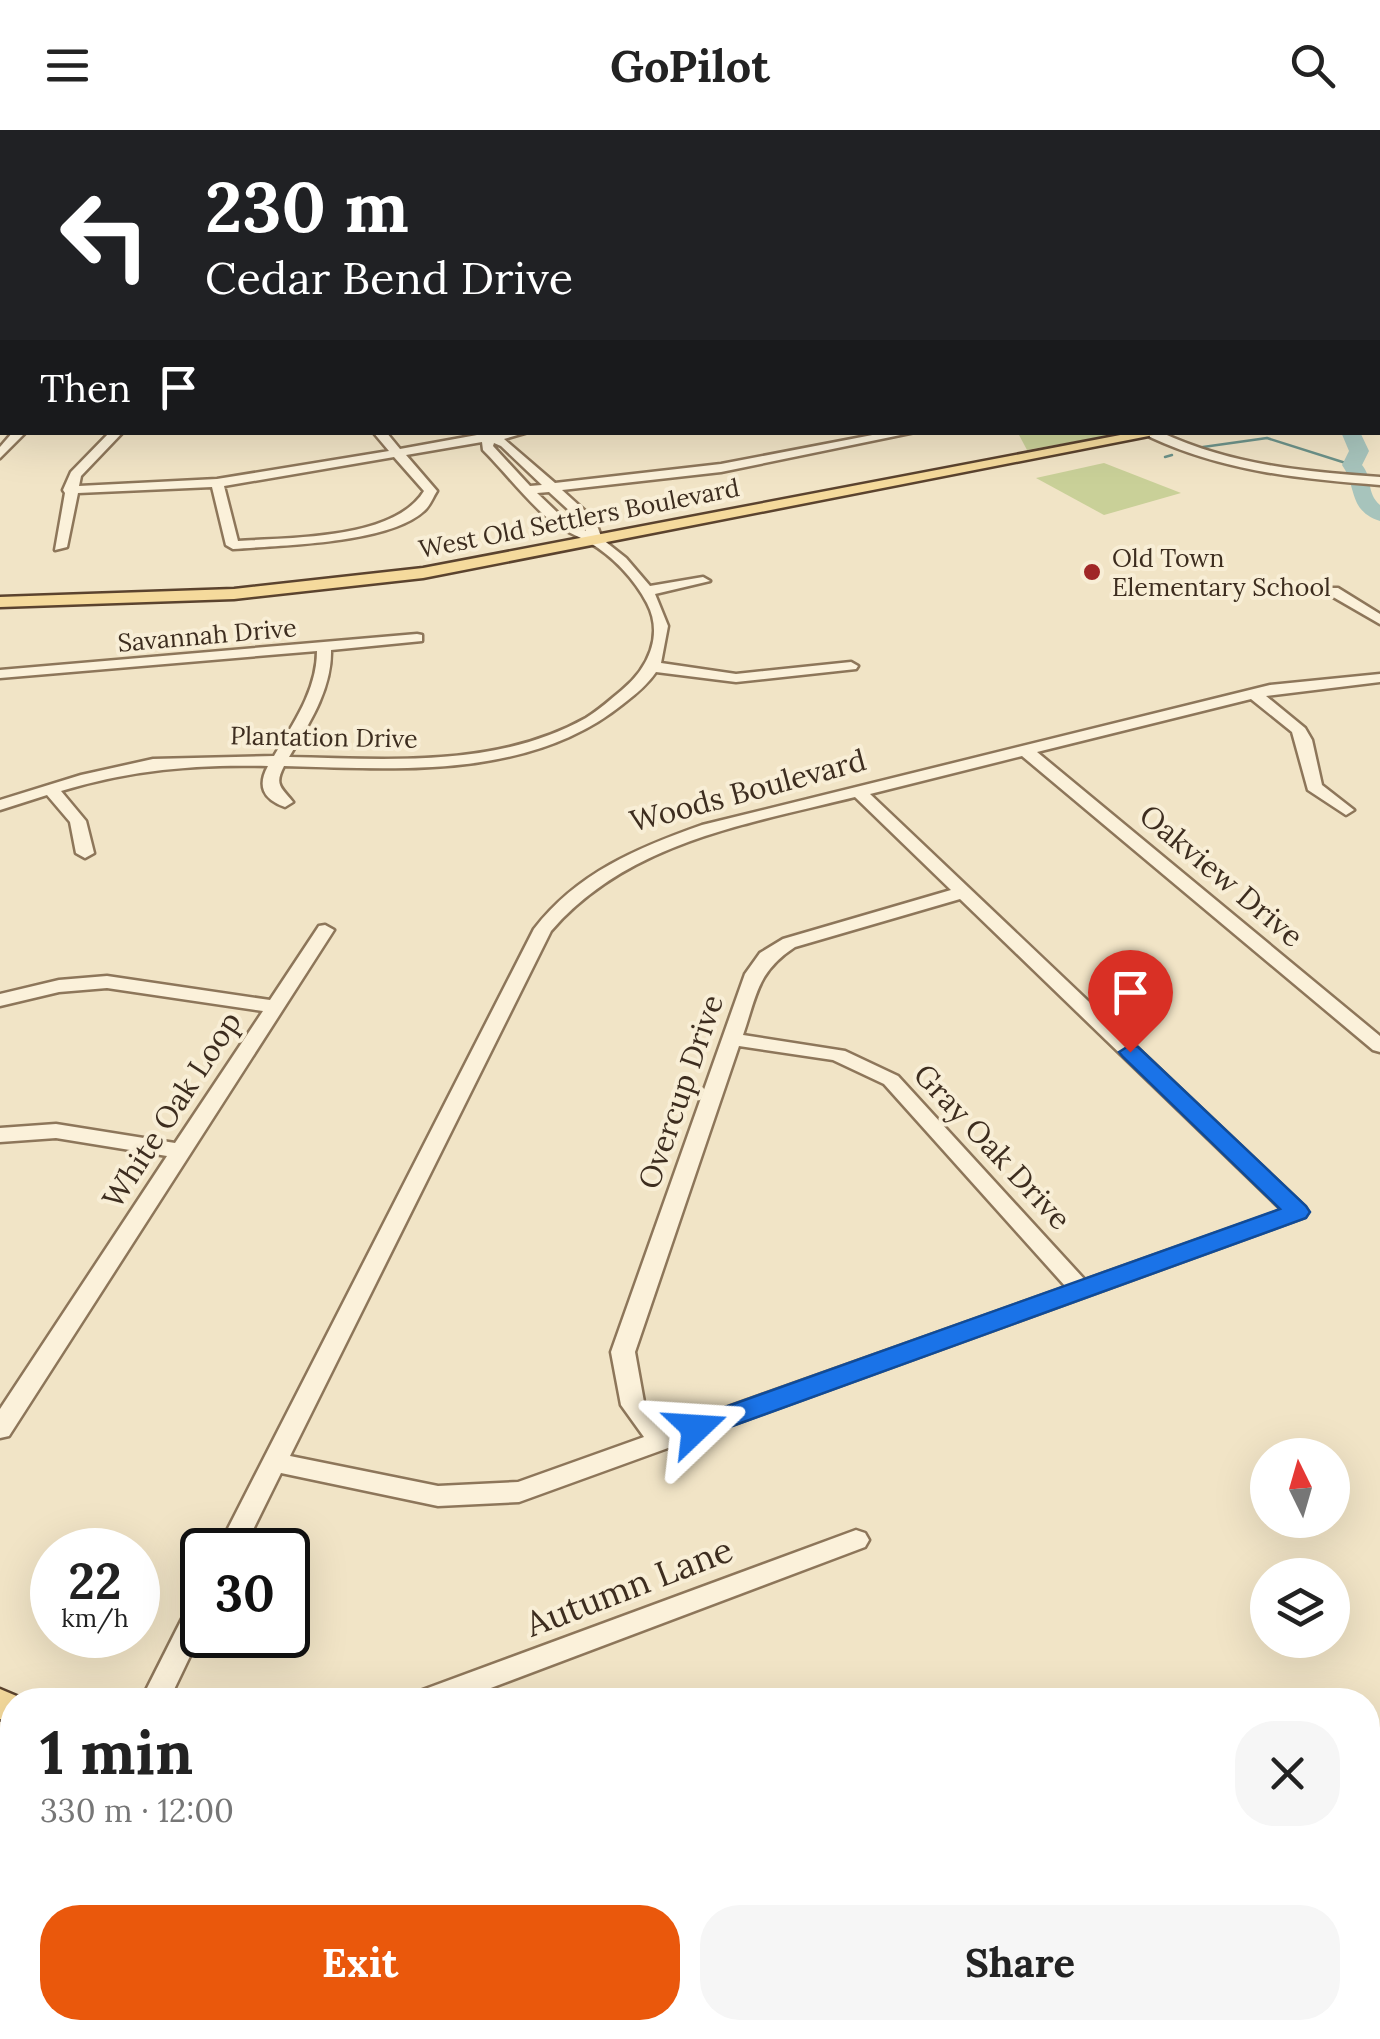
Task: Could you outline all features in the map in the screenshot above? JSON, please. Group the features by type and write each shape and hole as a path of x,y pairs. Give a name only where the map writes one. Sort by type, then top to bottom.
{"main road":[{"name":"West Old Settlers Boulevard","path":"0,602 132,600 314,587 440,570 1147,435"}],"street":[{"path":"0,454 17,435"},
{"path":"60,548 69,490 84,462 114,435"},
{"path":"217,483 233,545 372,530 398,522 421,508 431,496 425,480 382,435"},
{"path":"69,490 217,483 487,435 505,444 590,523 596,540"},
{"path":"487,435 488,446 567,527 596,540 646,591 657,609 662,631 654,667 736,678 851,666"},
{"path":"530,490 703,470 893,435"},
{"path":"1162,435 1214,462 1380,481"},
{"path":"646,591 703,581"},
{"path":"1333,591 1380,620"},
{"name":"Savannah Drive","path":"0,674 417,638"},
{"path":"285,802 269,782 320,687 325,670 324,648"},
{"name":"Plantation Drive","path":"0,806 50,789 171,762 408,765 513,749 598,716 626,698 654,667"},
{"name":"Woods Boulevard","path":"241,1528 553,916 581,888 622,859 708,829 1253,694 1292,686 1380,678"},
{"path":"1253,694 1300,729 1310,751 1314,787 1346,810"},
{"name":"Oakview Drive","path":"1025,751 1380,1046"},
{"path":"50,789 78,821 85,852"},
{"path":"274,1462 438,1496 470,1498 519,1492 1297,1212 860,793"},
{"name":"Overcup Drive","path":"660,1441 632,1405 623,1352 754,974 774,952 798,940 964,892"},
{"path":"275,1006 326,930"},
{"name":"White Oak Loop","path":"0,1000 59,986 106,982 275,1006 0,1429"},
{"name":"Gray Oak Drive","path":"731,1039 838,1056 890,1080 1080,1288"},
{"path":"0,1135 56,1131 181,1151"},
{"name":"Autumn Lane","path":"459,1688 856,1540"},
{"path":"161,1688 180,1649"}],"green space":[{"path":"1019,435 1111,435 1027,450"},
{"path":"1104,463 1181,493 1104,515 1036,478"}],"waterway":[{"path":"1351,435 1359,451 1352,465 1359,474 1360,493 1365,503 1380,515"},
{"path":"1203,447 1267,438 1352,465"},
{"path":"1165,457 1172,455"}],"place":[{"name":"Old Town Elementary School","path":"1092,572"}],"route":[{"path":"696,1428 1297,1212 1130,1052"}]}
